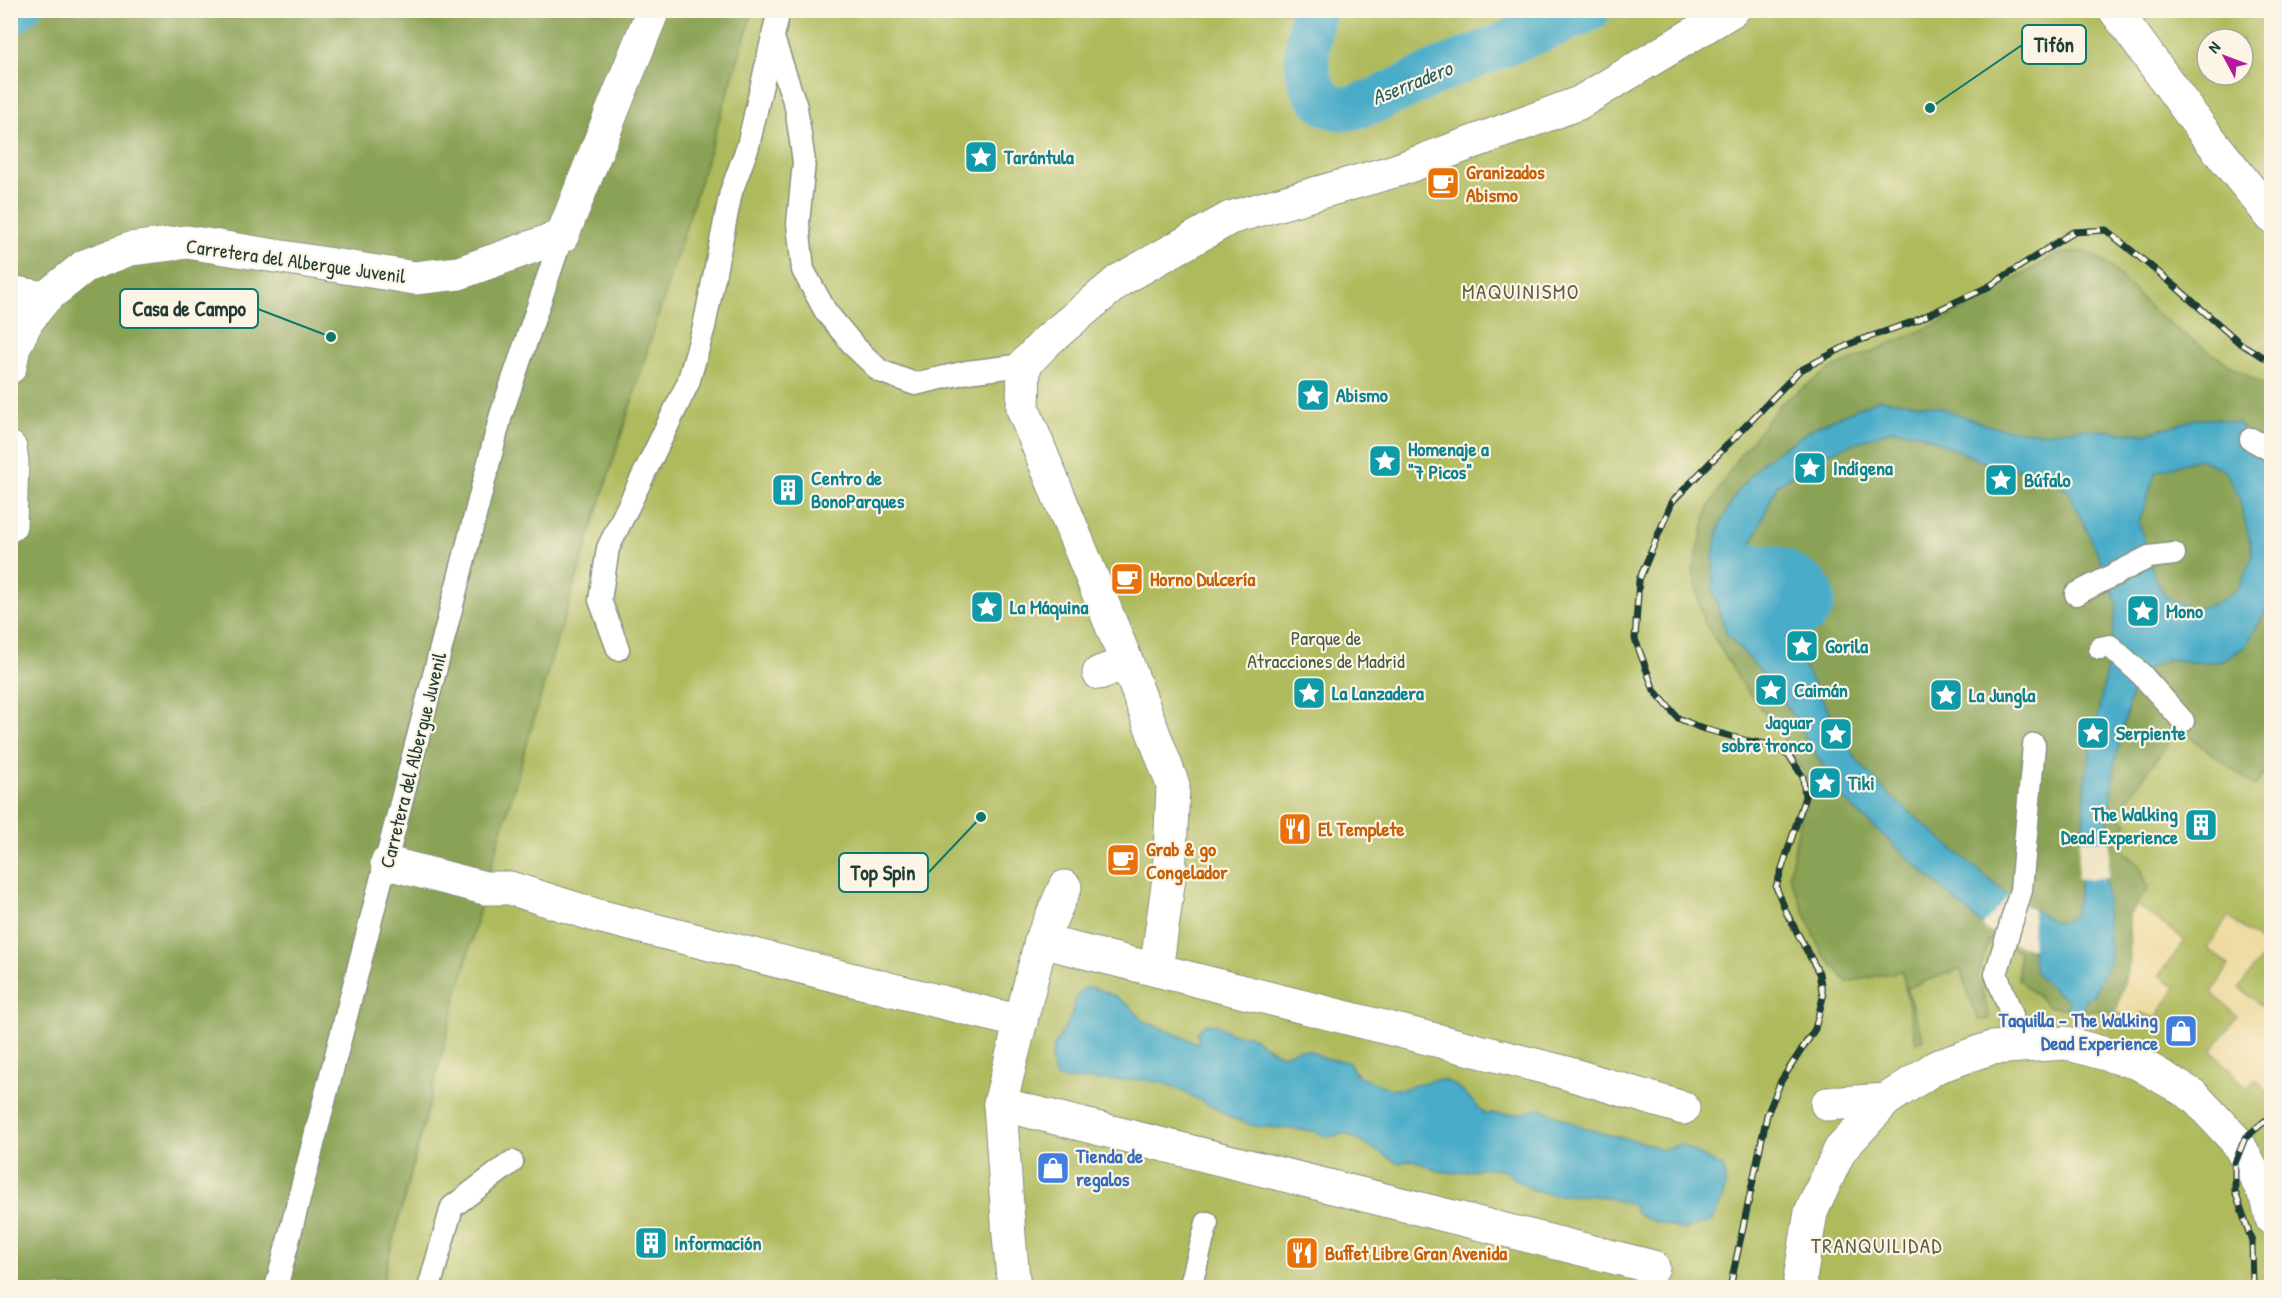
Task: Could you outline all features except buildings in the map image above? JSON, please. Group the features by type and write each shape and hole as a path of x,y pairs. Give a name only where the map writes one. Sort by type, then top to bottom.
{"street":[{"name":"Carretera del Albergue Juvenil","path":"10,367 14,347 27,321 45,298 84,266 130,249 187,242 415,278 459,273 562,236 652,10"},
{"path":"1156,970 1169,878 1173,785 1113,668 1023,409 1024,364 1048,340 1120,280 1230,218 1398,170 1579,103 1733,10"},
{"path":"2115,10 2200,127 2271,217"},
{"path":"10,292 45,298"},
{"path":"10,448 12,461 10,525"},
{"path":"387,863 485,888 510,888 598,916 1021,1022"},
{"path":"1014,1287 1000,1104 1041,941 1065,887"},
{"path":"1041,941 1579,1076 1683,1108"},
{"path":"1802,1287 1800,1279 1812,1212 1840,1150 1886,1100 1936,1067 1991,1048 2066,1043 2138,1063 2194,1096 2238,1143 2268,1200 2271,1219"},
{"path":"1827,1104 1886,1100"},
{"path":"1000,1104 1653,1267"}],"lane":[{"path":"618,649 600,600 608,548 688,383 704,327 731,192 748,146 779,10"},
{"path":"773,37 796,107 804,162 798,223 803,270 826,312 855,347 880,371 915,384 968,372 1024,364"},
{"name":"Carretera del Albergue Juvenil","path":"276,1287 501,415 562,236"},
{"path":"2251,439 2271,451"},
{"path":"2076,594 2149,557 2174,554"},
{"path":"2110,651 2139,677 2180,723"},
{"path":"2012,1015 1996,974 2020,890 2034,745"},
{"path":"429,1287 452,1207 512,1162"},
{"path":"1190,1287 1208,1223"}],"green space":[{"path":"10,11 753,11 550,663 485,888 381,1287 11,1287"},
{"name":"Parque de Atracciones de Madrid","path":"753,11 2271,11 2271,1287 381,1288 485,888 550,663"},
{"path":"2086,251 2106,263 2155,312 2183,333 2271,389 2271,765 2255,786 2179,729 2116,814 2127,823 2113,842 2140,865 2148,888 2129,915 2130,961 2116,1012 2049,1007 2018,979 2019,951 1989,940 1978,975 1990,1019 1978,1020 1960,969 1906,988 1923,1039 1916,1043 1902,971 1847,982 1822,953 1789,876 1808,780 1781,734 1742,684 1703,620 1693,571 1708,509 1735,462 1781,403 1829,370 1941,322 2058,254"}],"sand":[{"path":"2137,905 2185,941 2159,975 2176,988 2156,1018 2140,1013 2137,1021 2116,1012 2130,961 2129,915"},
{"path":"2228,917 2269,948 2239,988 2271,1013 2271,1095 2256,1079 2247,1088 2212,1051 2237,1016 2212,993 2229,965 2207,948"}],"water":[{"path":"1403,10 1437,11 1425,16 1404,16"},
{"path":"1879,399 1936,406 1992,427 2038,433 2085,429 2144,434 2196,419 2218,419 2239,424 2271,465 2271,602 2245,647 2220,662 2167,659 2143,671 2134,683 2115,761 2109,812 2105,872 2110,959 2094,996 2085,998 2083,1014 2067,1012 2068,999 2058,994 2035,972 2032,949 1983,925 1845,801 1776,689 1727,634 1713,592 1713,556 1719,527 1737,492 1762,462 1815,427","holes":["1894,429 1920,434 1997,468 2035,469 2068,491 2095,547 2117,603 2086,776 2079,891 2074,915 2064,922 2052,921 2004,892 1887,793 1856,759 1788,639 1763,613 1755,596 1752,543 1777,485 1830,452","2199,459 2225,470 2239,497 2253,555 2239,588 2215,604 2193,609 2166,597 2155,579 2139,522 2156,472"]},
{"path":"1091,987 1113,995 1130,1006 1144,1021 1197,1043 1199,1040 1197,1034 1201,1027 1207,1024 1217,1025 1233,1034 1248,1035 1283,1055 1299,1049 1311,1051 1323,1058 1348,1062 1359,1076 1389,1088 1404,1088 1444,1080 1459,1088 1485,1114 1520,1114 1541,1108 1591,1130 1638,1141 1661,1150 1680,1144 1724,1168 1725,1189 1721,1203 1711,1222 1683,1230 1646,1219 1635,1211 1634,1205 1599,1196 1552,1195 1534,1190 1515,1180 1505,1171 1485,1168 1455,1173 1438,1171 1413,1160 1398,1163 1345,1133 1328,1137 1313,1131 1254,1126 1229,1117 1167,1084 1146,1080 1063,1080 1055,1076 1051,1061 1054,1046 1071,1017 1074,1002 1082,989"}],"pier":[{"path":"2080,840 2110,841 2108,878 2077,879"},
{"path":"2009,895 2033,910 2032,949 1984,929 1983,925"}],"waterway":[{"path":"10,28 22,24 36,10"},
{"name":"Aserradero","path":"1313,10 1307,48 1308,73 1312,85 1318,95 1328,104 1348,108 1384,97 1439,71 1588,10"},
{"path":"1754,583 1773,585 1796,599"}],"railway":[{"path":"1730,1288 1767,1115 1781,1081 1815,1029 1823,997 1819,973 1787,914 1776,887 1805,797 1803,777 1790,757 1773,745 1748,741 1701,728 1678,718 1654,690 1635,639 1639,580 1672,502 1799,371 1852,343 1915,321 1988,287 2073,232 2106,230 2241,344 2272,362"},
{"path":"2253,1288 2252,1242 2235,1191 2235,1163 2245,1138 2272,1115"}],"place":[{"name":"Tifón","path":"1930,108"},
{"name":"Tarántula","path":"981,157"},
{"name":"Granizados Abismo","path":"1443,183"},
{"name":"Casa de Campo","path":"331,337"},
{"name":"Abismo","path":"1313,395"},
{"name":"Homenaje a \"7 Picos\"","path":"1385,461"},
{"name":"Indígena","path":"1810,468"},
{"name":"Búfalo","path":"2001,480"},
{"name":"Centro de BonoParques","path":"788,490"},
{"name":"Horno Dulcería","path":"1127,579"},
{"name":"La Máquina","path":"987,607"},
{"name":"Mono","path":"2143,611"},
{"name":"Gorila","path":"1802,646"},
{"name":"Caimán","path":"1771,690"},
{"name":"La Lanzadera","path":"1309,693"},
{"name":"La Jungla","path":"1946,695"},
{"name":"Serpiente","path":"2093,733"},
{"name":"Jaguar sobre tronco","path":"1836,734"},
{"name":"Tiki","path":"1825,783"},
{"name":"Top Spin","path":"981,817"},
{"name":"The Walking Dead Experience","path":"2201,825"},
{"name":"El Templete","path":"1295,829"},
{"name":"Grab & go Congelador","path":"1123,860"},
{"name":"Taquilla - The Walking Dead Experience","path":"2181,1031"},
{"name":"Tienda de regalos","path":"1053,1168"},
{"name":"Información","path":"651,1243"},
{"name":"Buffet Libre Gran Avenida","path":"1302,1253"}],"district":[{"name":"MAQUINISMO","path":"1521,292"},
{"name":"TRANQUILIDAD","path":"1877,1246"}]}
